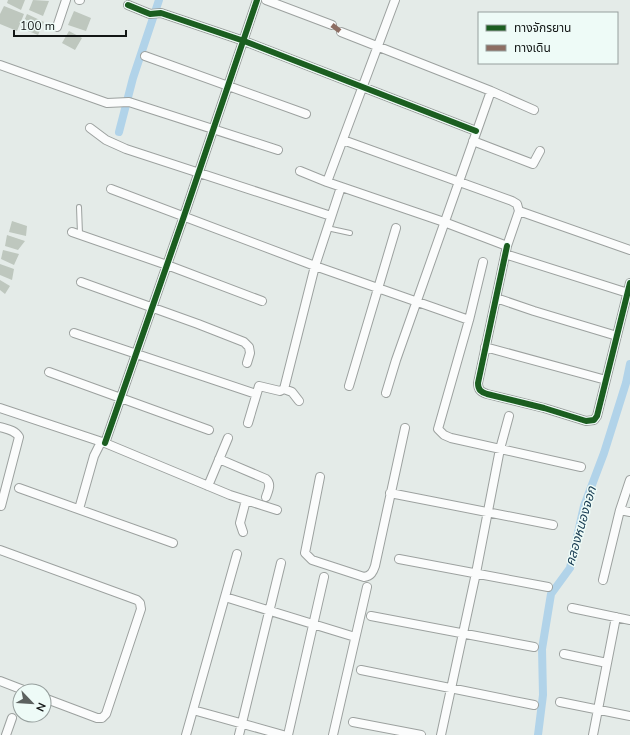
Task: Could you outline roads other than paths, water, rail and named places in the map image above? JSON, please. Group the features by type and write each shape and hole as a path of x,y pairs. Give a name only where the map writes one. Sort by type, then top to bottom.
{"street":[{"path":"58,27 66,0"},
{"path":"79,509 94,456 103,442 121,397 257,0"},
{"path":"266,0 332,25"},
{"path":"327,182 395,0"},
{"path":"128,5 150,14 160,13 244,41 476,131"},
{"path":"341,32 491,91 534,110"},
{"path":"145,56 306,114"},
{"path":"0,65 107,103 125,102 278,150"},
{"path":"386,394 458,181 491,91"},
{"path":"90,128 106,140 126,149 331,216"},
{"path":"343,140 458,181 517,204 519,211 506,250 478,383 478,388 481,392 586,421 594,420 597,416 630,283"},
{"path":"473,141 533,164 540,150"},
{"path":"300,171 341,187 444,222 506,250 628,293"},
{"path":"284,389 315,266 341,187"},
{"path":"111,189 315,266 469,320"},
{"path":"519,211 630,250"},
{"path":"349,386 396,228"},
{"path":"76,234 167,265 262,301"},
{"path":"483,262 469,320 438,429 444,435 452,438 581,467"},
{"path":"81,282 244,342 249,347 250,353 247,363"},
{"path":"496,298 618,336"},
{"path":"74,333 256,394"},
{"path":"485,347 606,380"},
{"path":"49,372 209,430"},
{"path":"248,423 258,388 261,386 280,391 284,389 292,392 299,401"},
{"path":"0,408 103,442 208,486 276,510"},
{"path":"441,735 476,573 500,449 509,416"},
{"path":"0,427 17,433 19,437 1,506"},
{"path":"320,477 305,553 312,560 364,577 369,576 372,574 375,566 405,428"},
{"path":"208,486 228,438"},
{"path":"219,459 269,481 270,486 266,497"},
{"path":"603,580 620,510 630,480"},
{"path":"19,488 173,543"},
{"path":"390,493 554,525"},
{"path":"243,532 240,522 246,500"},
{"path":"620,510 630,512"},
{"path":"0,550 136,600 140,603 141,609 106,714 102,718 96,718 52,701"},
{"path":"186,735 237,554"},
{"path":"399,559 548,587"},
{"path":"239,735 281,563"},
{"path":"288,735 324,577"},
{"path":"333,735 367,587"},
{"path":"224,597 355,637"},
{"path":"572,608 630,620"},
{"path":"371,616 534,647"},
{"path":"593,735 616,617"},
{"path":"564,654 607,663"},
{"path":"360,670 534,705"},
{"path":"0,681 12,686"},
{"path":"560,702 630,716"},
{"path":"193,710 272,734 283,735"},
{"path":"6,735 12,718"},
{"path":"353,722 421,735"}],"lane":[{"path":"76,234 79,207"},
{"path":"327,228 350,233"}],"waterway":[{"path":"119,132 133,78 159,0"},
{"name":"คลองหนองจอก","path":"538,735 543,695 542,649 551,594 570,568 584,506 604,453 626,383 630,364"}]}
